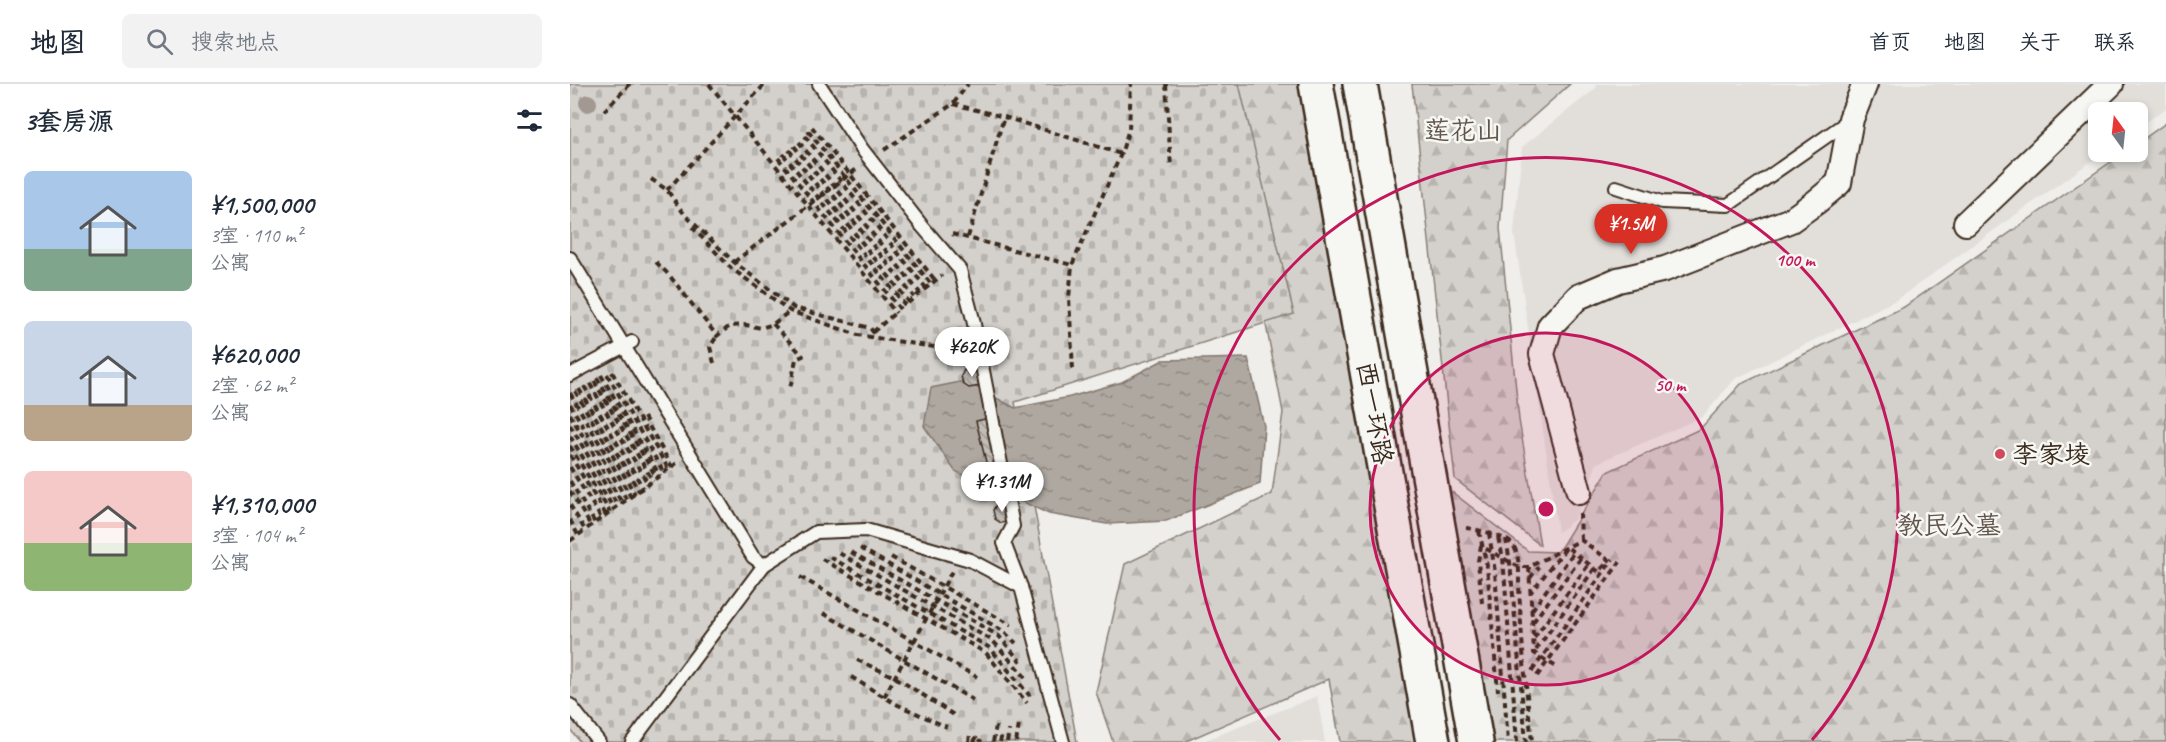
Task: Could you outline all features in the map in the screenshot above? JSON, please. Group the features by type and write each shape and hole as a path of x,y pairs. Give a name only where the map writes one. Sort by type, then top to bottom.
{"highway":[{"name":"西一环路","path":"1316,84 1433,742"},
{"name":"西一环路","path":"1360,84 1476,742"}],"street":[{"path":"1579,492 1542,354 1551,326 1578,297 1618,280 1665,269 1791,220 1839,183 1851,119 1865,84"},
{"path":"1966,223 2111,84"}],"lane":[{"path":"819,84 870,159 922,226 960,270 977,341 1013,526 1004,543 1021,586 1063,742"},
{"path":"1616,187 1662,202 1728,206 1851,119"},
{"path":"570,258 628,344 690,454 753,557 764,565"},
{"path":"583,373 628,344"},
{"path":"632,742 764,565 816,532 866,530 970,560 1021,586"},
{"path":"570,705 599,742"}],"path":[{"path":"604,111 630,84"},
{"path":"709,84 898,311"},
{"path":"667,190 765,84"},
{"path":"734,262 870,159 953,104 968,84"},
{"path":"1073,369 1069,298 1072,265 1121,154 1128,129 1131,84"},
{"path":"1166,84 1171,168"},
{"path":"953,104 1004,117 1121,154"},
{"path":"968,237 1004,117"},
{"path":"812,127 933,282"},
{"path":"808,131 933,282"},
{"path":"805,136 926,288"},
{"path":"798,142 920,293"},
{"path":"794,146 914,297"},
{"path":"789,150 909,302"},
{"path":"783,154 905,305"},
{"path":"778,158 898,311"},
{"path":"651,178 667,190 685,215 734,262 794,308 870,328 877,338"},
{"path":"922,226 1072,265"},
{"path":"692,227 731,268 790,311 858,335 953,350 977,341"},
{"path":"656,262 717,336"},
{"path":"873,332 945,272"},
{"path":"714,363 710,347 717,336 730,326 746,325 761,328 773,324 790,311"},
{"path":"773,324 803,356 796,359 790,389"},
{"path":"608,366 659,477"},
{"path":"583,373 659,477"},
{"path":"583,373 659,477"},
{"path":"583,373 659,477"},
{"path":"583,373 635,494"},
{"path":"583,373 635,494"},
{"path":"570,393 635,494"},
{"path":"570,404 635,494"},
{"path":"570,414 614,509"},
{"path":"570,425 614,509"},
{"path":"570,436 614,509"},
{"path":"570,446 614,509"},
{"path":"570,533 572,540 690,454"},
{"path":"570,455 614,509"},
{"path":"570,467 601,518"},
{"path":"570,481 593,524"},
{"path":"570,491 593,524"},
{"path":"570,505 585,530"},
{"path":"570,520 578,535"},
{"path":"1468,535 1466,527 1489,533 1498,538 1505,538 1514,545 1518,567 1521,645 1532,742"},
{"path":"1479,531 1487,566 1498,695"},
{"path":"1489,533 1495,572 1508,742"},
{"path":"1498,538 1503,557 1517,742"},
{"path":"1505,538 1510,562 1526,742"},
{"path":"1530,578 1547,558 1557,555 1581,540 1611,560"},
{"path":"1481,546 1492,550 1518,567 1538,566 1547,571"},
{"path":"1567,547 1599,572 1611,560"},
{"path":"860,548 1003,631 1016,644"},
{"path":"850,552 999,636 1021,662"},
{"path":"1532,610 1574,552"},
{"path":"839,553 993,641 1028,681"},
{"path":"888,555 1011,625"},
{"path":"1531,591 1554,563 1557,555"},
{"path":"830,556 990,648 1030,696"},
{"path":"884,697 959,557"},
{"path":"1547,558 1554,563"},
{"path":"1533,622 1581,558"},
{"path":"822,559 986,653 1027,703"},
{"path":"1532,671 1611,560"},
{"path":"1473,561 1478,608"},
{"path":"1538,676 1620,562"},
{"path":"1534,638 1589,564"},
{"path":"1529,567 1534,653 1558,668"},
{"path":"1535,650 1595,568"},
{"path":"800,577 978,677"},
{"path":"823,613 973,700"},
{"path":"857,660 895,677 957,717"},
{"path":"851,677 896,704 947,727"},
{"path":"1016,742 1019,725"},
{"path":"993,742 996,726"},
{"path":"1007,742 1009,730"},
{"path":"969,742 970,734"},
{"path":"974,742 978,734"},
{"path":"1000,742 1002,734"}],"shaded area":[{"path":"1597,84 2166,84 2166,108 2148,121 2148,102 2088,102 2088,162 2090,162 1896,300 1735,379 1702,417 1597,463 1575,519 1558,532 1514,233 1522,147 1596,88"},
{"path":"1317,696 1325,742 1201,742"}],"green space":[{"path":"570,84 1239,84 1294,314 1015,402 1077,742 580,742 570,729"},
{"path":"1219,84 1302,84 1418,742 1340,742 1329,679 1184,742 1113,742 1096,692 1125,564 1272,494 1283,412"},
{"name":"莲花山","path":"1412,84 1570,84 1507,140 1500,228 1519,420 1540,545 1455,479"},
{"name":"教民公墓","path":"2166,123 2166,742 1489,742 1443,485 1528,551 1558,552 1607,472 1700,429 1741,384 1904,307 2111,162 2148,162 2148,136"}],"water":[{"path":"1248,358 1264,426 1260,484 1166,521 1107,524 1049,514 955,471 924,426 931,388 965,381 1015,408 1070,397 1122,382 1163,360"}],"building":[{"path":"976,367 981,370 980,386 969,388 963,384 961,376 964,370"},
{"path":"994,417 1004,462 987,466 976,421"},
{"path":"1007,502 1012,521 1001,523 995,519 993,510 996,505"}],"place":[{"name":"李家堎","path":"2000,454"}]}
